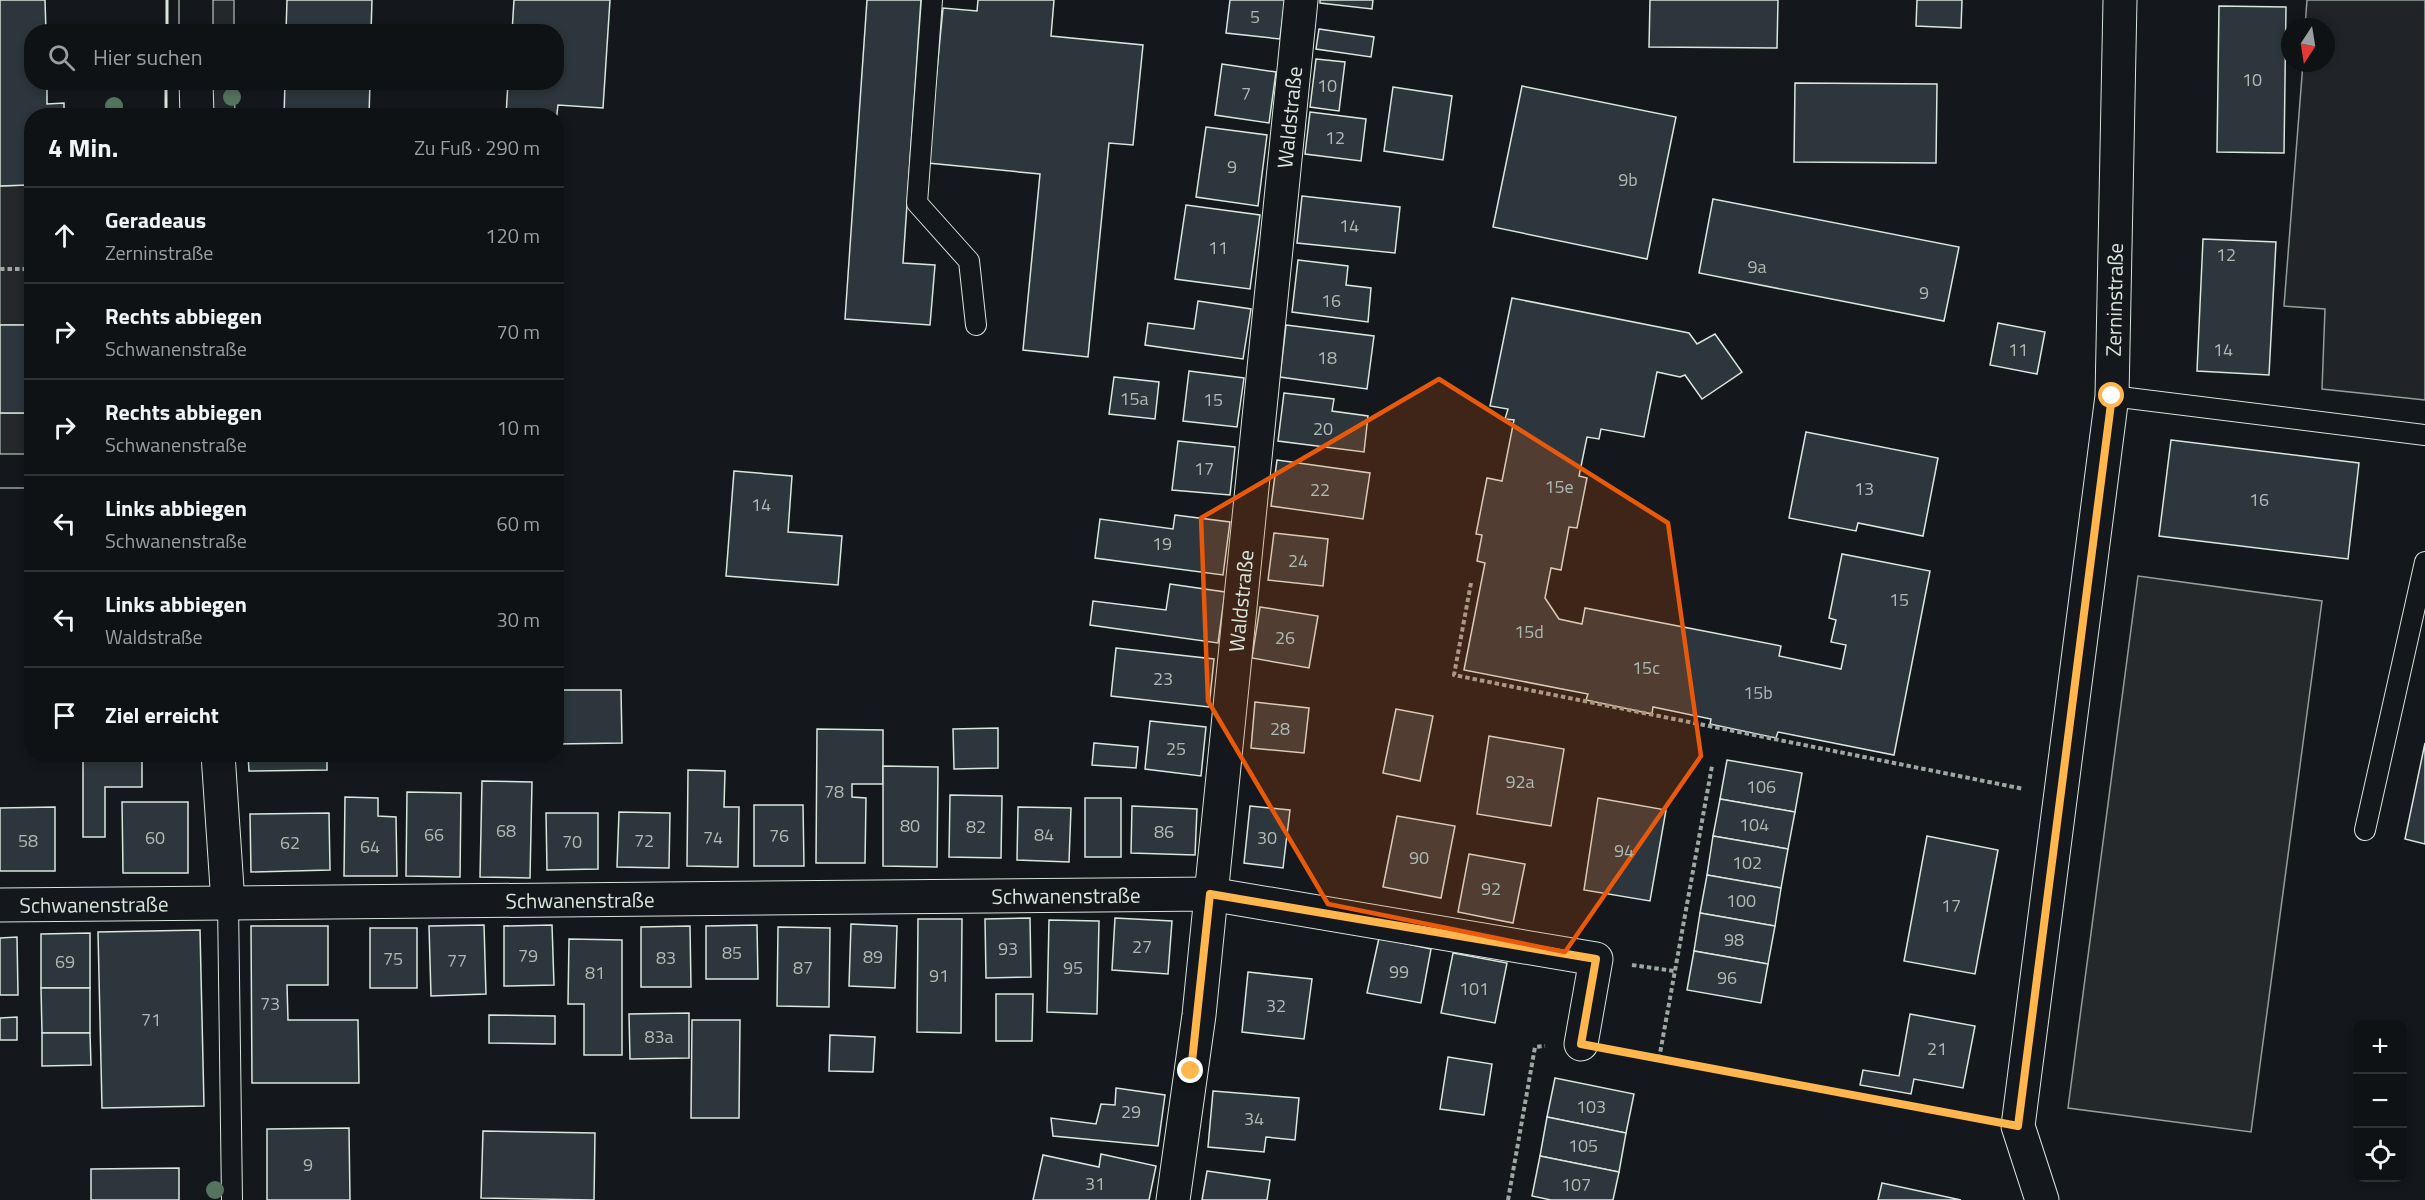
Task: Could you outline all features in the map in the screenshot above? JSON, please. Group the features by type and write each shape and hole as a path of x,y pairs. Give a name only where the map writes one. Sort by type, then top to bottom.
{"street":[{"path":"196,0 196,24"},
{"name":"Waldstraße","path":"1173,1200 1199,1015 1301,0"},
{"name":"Zerninstraße","path":"2042,1200 2018,1126 2112,396 2120,0"},
{"path":"196,90 197,108"},
{"path":"0,471 24,471"},
{"path":"219,762 228,903"},
{"name":"Schwanenstraße","path":"0,905 1210,894 1596,959 1581,1044"}],"lane":[{"path":"932,0 917,203 969,261 976,325"},
{"path":"2112,396 2425,435"},
{"path":"2365,830 2425,562"},
{"path":"228,903 232,1200"}],"path":[{"path":"0,269 24,269"},
{"path":"1471,583 1454,675 2060,797"},
{"path":"1659,1059 1712,766"},
{"path":"1508,1200 1535,1047 1581,1044 2018,1126"}],"highlighted area":[{"path":"1439,379 1668,523 1701,756 1565,952 1328,904 1208,701 1201,518"}],"shaded area":[{"path":"203,0 234,0 234,24 204,24"},
{"path":"2307,0 2425,0 2425,400 2322,389 2325,309 2284,306 2302,72 2335,72 2335,18 2306,18"},
{"path":"204,90 234,90 235,108 204,108"},
{"path":"24,185 24,325 0,325 0,186"},
{"path":"0,413 24,413 24,456 0,456"},
{"path":"2138,576 2322,601 2251,1132 2068,1108"}],"building":[{"path":"0,0 45,0 46,24 24,24 24,90 47,90 47,104 64,103 64,108 24,108 24,185 0,186"},
{"path":"287,0 372,0 371,24 286,24"},
{"path":"514,0 610,0 603,108 558,105 558,108 506,108 508,90 564,90 564,24 512,24"},
{"path":"867,0 921,0 903,263 935,265 930,325 845,319"},
{"path":"978,0 1054,0 1051,36 1143,45 1133,145 1109,143 1088,357 1023,350 1040,174 928,163 943,8 977,11"},
{"path":"1230,0 1285,0 1280,39 1226,33"},
{"path":"1320,0 1373,0 1372,9 1320,3"},
{"path":"1650,0 1778,0 1777,48 1649,47"},
{"path":"1917,0 1962,0 1961,28 1916,26"},
{"path":"2219,6 2286,7 2286,18 2281,18 2281,72 2285,72 2284,153 2217,152"},
{"path":"1319,29 1374,37 1371,57 1316,49"},
{"path":"1316,59 1345,62 1339,111 1310,107"},
{"path":"1222,64 1276,72 1269,123 1215,115"},
{"path":"1795,83 1937,84 1936,163 1794,162"},
{"path":"1522,86 1676,117 1647,259 1493,227"},
{"path":"1393,87 1452,96 1443,160 1384,151"},
{"path":"285,90 370,90 369,108 284,108"},
{"path":"1310,112 1366,119 1361,161 1305,154"},
{"path":"1206,127 1267,135 1258,206 1196,197"},
{"path":"1302,196 1400,207 1395,253 1297,243"},
{"path":"1713,199 1959,247 1944,321 1699,273"},
{"path":"1186,205 1260,215 1250,289 1175,279"},
{"path":"2203,239 2276,242 2269,375 2197,371"},
{"path":"1298,260 1348,266 1346,285 1371,288 1368,322 1292,312"},
{"path":"1512,298 1689,333 1697,344 1715,334 1742,372 1702,399 1685,375 1680,377 1657,372 1644,437 1601,429 1599,439 1587,437 1579,476 1587,478 1577,528 1569,527 1561,570 1551,568 1545,598 1559,619 1582,624 1585,608 1781,646 1779,656 1841,669 1846,645 1831,642 1836,620 1829,618 1842,554 1930,571 1894,755 1778,732 1776,738 1710,724 1711,719 1653,707 1652,714 1586,700 1588,694 1464,670 1485,563 1477,561 1482,535 1476,534 1487,478 1502,481 1514,420 1505,419 1508,409 1490,406"},
{"path":"1198,301 1251,309 1243,359 1145,345 1148,323 1194,329"},
{"path":"1998,323 2045,332 2037,374 1990,365"},
{"path":"0,325 24,325 24,413 0,413"},
{"path":"1286,325 1374,336 1367,389 1280,377"},
{"path":"1189,371 1244,378 1237,427 1183,421"},
{"path":"1114,377 1159,382 1155,419 1109,414"},
{"path":"1284,393 1334,399 1332,411 1368,416 1364,452 1278,441"},
{"path":"1806,432 1938,458 1923,536 1858,523 1856,531 1789,518"},
{"path":"2171,440 2359,463 2348,559 2159,536"},
{"path":"1178,441 1235,447 1230,495 1172,490"},
{"path":"1277,460 1370,473 1363,519 1271,506"},
{"path":"734,471 792,476 788,532 842,536 838,585 726,576"},
{"path":"1175,515 1230,522 1223,575 1095,558 1100,519 1173,529"},
{"path":"1274,533 1328,539 1323,586 1268,580"},
{"path":"1170,584 1225,592 1218,643 1090,625 1093,601 1166,610"},
{"path":"1260,607 1318,616 1309,668 1252,658"},
{"path":"1116,648 1214,659 1209,707 1111,696"},
{"path":"564,690 621,690 622,743 564,744"},
{"path":"1255,702 1309,708 1304,753 1251,748"},
{"path":"1396,709 1433,716 1420,781 1383,773"},
{"path":"1150,721 1206,727 1201,776 1145,769"},
{"path":"998,728 998,768 954,769 953,729"},
{"path":"817,729 883,730 883,784 852,784 852,797 866,798 865,863 816,863"},
{"path":"1489,736 1564,749 1551,826 1477,814"},
{"path":"1094,743 1138,747 1136,768 1092,765"},
{"path":"2425,743 2425,844 2405,839"},
{"path":"1727,760 1802,773 1795,812 1720,799"},
{"path":"83,762 142,762 142,787 105,787 105,837 83,837"},
{"path":"248,762 327,762 327,770 249,771"},
{"path":"883,766 938,767 937,867 883,866"},
{"path":"688,770 725,771 724,807 739,807 738,867 687,866"},
{"path":"482,781 532,782 530,878 480,877"},
{"path":"407,792 461,793 460,877 406,876"},
{"path":"950,795 1002,796 1001,858 949,857"},
{"path":"345,797 378,798 378,816 396,817 397,876 344,876"},
{"path":"1085,798 1121,798 1121,857 1085,857"},
{"path":"1598,798 1666,810 1650,901 1584,890"},
{"path":"1720,799 1795,812 1788,849 1713,836"},
{"path":"122,802 188,802 188,873 123,873"},
{"path":"754,805 803,805 804,866 754,866"},
{"path":"1132,806 1197,809 1195,855 1131,853"},
{"path":"1250,806 1290,810 1283,868 1244,863"},
{"path":"55,807 55,871 0,871 0,808"},
{"path":"1018,807 1071,808 1069,862 1017,860"},
{"path":"619,812 670,813 669,868 617,867"},
{"path":"329,813 330,870 251,872 250,814"},
{"path":"546,813 598,813 598,869 547,870"},
{"path":"1397,816 1455,826 1441,898 1383,887"},
{"path":"1713,836 1788,849 1781,888 1707,875"},
{"path":"1927,836 1998,850 1975,974 1904,961"},
{"path":"1469,854 1525,864 1513,923 1458,912"},
{"path":"1707,875 1781,888 1775,926 1700,913"},
{"path":"1700,913 1775,926 1768,964 1694,951"},
{"path":"1030,918 1031,977 986,978 985,919"},
{"path":"1115,918 1172,921 1168,974 1112,970"},
{"path":"918,919 962,919 961,1033 917,1032"},
{"path":"1049,920 1099,921 1097,1014 1047,1012"},
{"path":"851,924 897,926 895,988 849,986"},
{"path":"484,925 486,994 431,996 429,926"},
{"path":"552,925 554,985 504,986 504,926"},
{"path":"757,925 758,979 706,979 706,926"},
{"path":"251,926 328,926 328,985 287,985 288,1020 358,1020 359,1083 252,1083"},
{"path":"690,926 691,987 641,987 641,927"},
{"path":"778,927 830,928 829,1007 777,1006"},
{"path":"370,928 417,928 417,988 370,988"},
{"path":"200,930 204,1106 102,1108 98,932"},
{"path":"90,933 90,988 41,988 41,934"},
{"path":"17,937 18,995 0,995 0,938"},
{"path":"1379,938 1431,949 1421,1003 1367,993"},
{"path":"569,939 622,940 622,1055 584,1055 584,1004 568,1004"},
{"path":"1694,951 1768,964 1761,1003 1687,990"},
{"path":"1453,953 1507,963 1495,1023 1441,1013"},
{"path":"1248,972 1312,979 1304,1039 1242,1032"},
{"path":"41,988 90,988 90,1033 42,1033"},
{"path":"996,994 1033,994 1032,1041 996,1041"},
{"path":"689,1013 689,1058 630,1059 629,1014"},
{"path":"1910,1014 1975,1026 1963,1088 1914,1079 1911,1094 1860,1085 1863,1070 1899,1076"},
{"path":"489,1015 555,1016 555,1044 489,1043"},
{"path":"17,1017 17,1040 0,1040 0,1018"},
{"path":"692,1020 740,1020 739,1118 691,1118"},
{"path":"42,1033 90,1033 91,1065 42,1066"},
{"path":"830,1035 875,1037 873,1072 829,1071"},
{"path":"1448,1057 1492,1064 1484,1115 1440,1109"},
{"path":"1555,1078 1634,1094 1626,1133 1547,1117"},
{"path":"1116,1088 1165,1095 1158,1146 1053,1136 1051,1118 1096,1124 1101,1104 1115,1105"},
{"path":"1213,1091 1299,1098 1295,1140 1266,1137 1264,1152 1208,1147"},
{"path":"1547,1117 1626,1133 1619,1172 1540,1156"},
{"path":"349,1128 350,1200 267,1200 267,1129"},
{"path":"483,1131 595,1133 594,1200 481,1198"},
{"path":"1101,1154 1156,1166 1149,1200 1033,1200 1043,1155 1099,1167"},
{"path":"1540,1156 1619,1172 1613,1200 1551,1200 1532,1196"},
{"path":"179,1168 179,1200 91,1200 91,1169"},
{"path":"1207,1171 1270,1180 1267,1200 1202,1200"},
{"path":"1882,1183 1961,1200 1878,1200"}],"wall":[{"path":"167,0 167,24"},
{"path":"166,90 166,108"}],"route":[{"path":"1191,1071 1199,1015 1210,894 1596,959 1581,1044 2018,1126 2112,396"}]}
